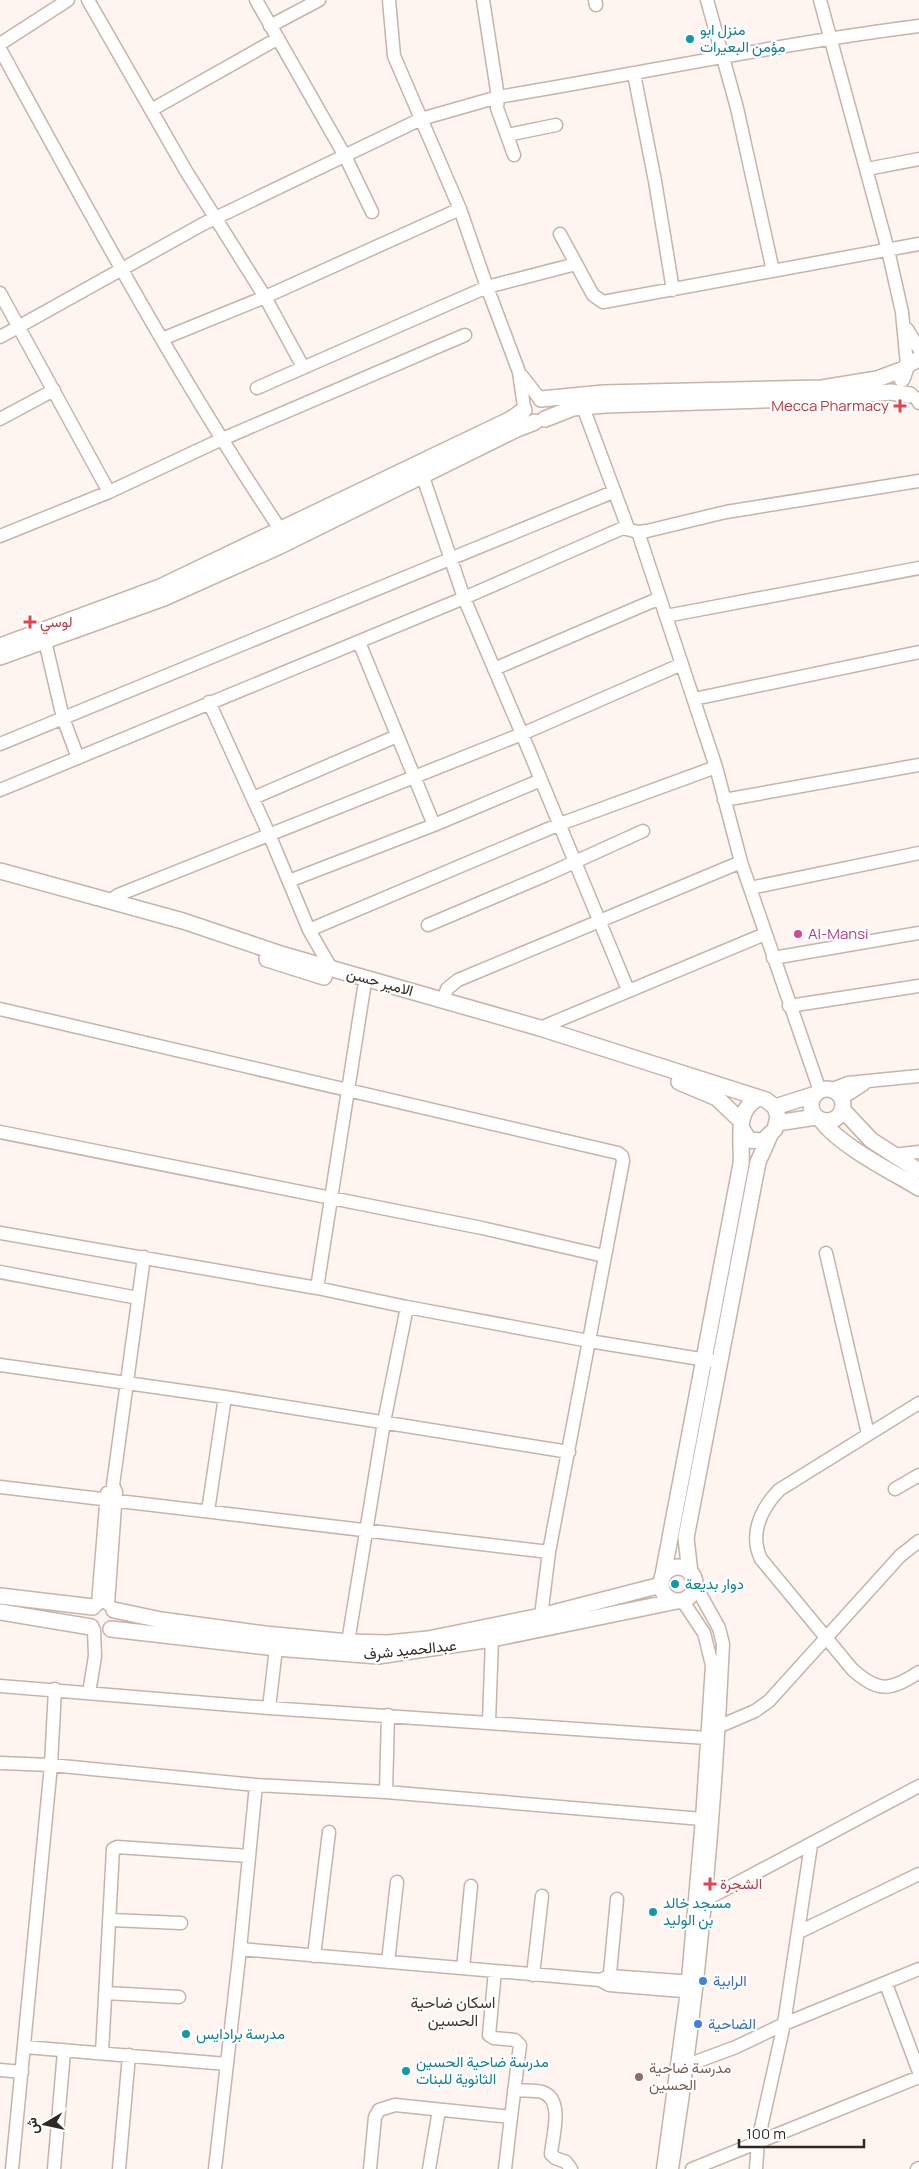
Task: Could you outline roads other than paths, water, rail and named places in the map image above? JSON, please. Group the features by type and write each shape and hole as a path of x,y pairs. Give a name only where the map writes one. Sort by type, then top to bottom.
{"main road":[{"path":"0,646 160,586 511,419 524,409 531,399 604,393 822,388 887,377 910,364"},
{"path":"910,364 902,380 906,391 916,399"},
{"path":"887,377 891,392"},
{"path":"0,657 164,598 278,548 517,429 563,411 583,407 823,398 891,392 916,399"},
{"path":"540,399 547,406 540,420"},
{"path":"524,409 528,420 540,420"},
{"name":"الامير حسن","path":"0,871 183,921 697,1087 717,1098 742,1125 749,1140 754,1142 762,1141 773,1130"},
{"name":"الامير حسن","path":"0,880 182,929 288,967 364,988 442,1004 540,1028 722,1084 759,1098"},
{"path":"775,1107 830,1097"},
{"path":"830,1097 811,1108 827,1129 841,1140 919,1188"},
{"path":"773,1130 819,1119 826,1121 837,1118 830,1097"},
{"path":"830,1097 871,1140 919,1171"},
{"path":"759,1098 744,1109 741,1164 713,1361 686,1538 692,1579 690,1595 679,1601 667,1597 662,1580 713,1361 758,1162 778,1117 775,1107 766,1100 759,1098"},
{"path":"662,1580 674,1568 682,1568 692,1579"},
{"name":"عبدالحميد شرف","path":"0,1596 103,1606 227,1629 348,1642 405,1642 541,1616 662,1580"},
{"name":"عبدالحميد شرف","path":"0,1612 101,1630 276,1648 378,1656 492,1639 679,1601"},
{"path":"103,1606 117,1618 101,1630 88,1617 103,1606"}],"street":[{"path":"0,44 68,0"},
{"path":"88,0 215,218 265,297 303,368"},
{"path":"256,0 345,156 372,212"},
{"path":"270,26 320,0"},
{"path":"389,0 394,56 460,209 486,287 519,372 524,409"},
{"path":"483,0 498,96 497,108 514,155"},
{"path":"707,0 725,56 773,271"},
{"path":"820,0 888,250 902,312 910,364"},
{"path":"0,337 215,218 421,119 498,96 634,74 831,37 919,26"},
{"path":"151,110 277,39"},
{"path":"0,49 121,271 220,440 280,530"},
{"path":"634,74 656,181 673,290"},
{"path":"507,135 556,125"},
{"path":"867,169 919,159"},
{"path":"162,339 265,297 460,209"},
{"path":"560,234 593,295 603,302 919,244"},
{"path":"257,388 486,287 576,264"},
{"path":"0,292 108,492"},
{"path":"902,312 909,331 919,349"},
{"path":"0,536 108,492 220,440 466,335"},
{"path":"519,372 540,399"},
{"path":"0,419 54,390"},
{"path":"583,407 613,492 633,530 660,598 716,767 741,862 764,934 789,1006 830,1097 848,1083 919,1076"},
{"path":"423,477 464,598 576,861 628,990"},
{"path":"0,790 464,598 618,530 633,530 726,512 919,481"},
{"path":"0,744 613,492"},
{"path":"666,616 919,568"},
{"path":"494,669 660,598"},
{"path":"45,641 63,718 78,758"},
{"path":"359,642 434,825"},
{"path":"694,699 919,652"},
{"path":"109,902 118,895 522,734 682,664"},
{"path":"209,702 310,930 331,968"},
{"path":"253,798 397,736"},
{"path":"724,800 919,764"},
{"path":"310,930 560,824 716,767"},
{"path":"289,881 434,825 541,780"},
{"path":"428,925 643,831"},
{"path":"750,888 919,853"},
{"path":"442,1004 447,989 458,980 600,919 741,862"},
{"path":"301,960 308,949 310,930"},
{"path":"773,958 919,932"},
{"path":"540,1028 764,934"},
{"path":"789,1006 919,986"},
{"path":"316,1288 364,988"},
{"path":"0,1009 349,1089 618,1153 622,1156 623,1161 549,1552 541,1616"},
{"path":"0,1132 331,1198 604,1256"},
{"path":"893,1155 919,1152"},
{"path":"0,1232 316,1288 589,1341 713,1361"},
{"path":"826,1253 868,1434"},
{"path":"103,1606 110,1501 116,1492 113,1485 144,1257"},
{"path":"0,1272 138,1298"},
{"path":"348,1642 384,1422 407,1307"},
{"path":"0,1365 225,1397 569,1452"},
{"path":"208,1511 225,1397"},
{"path":"919,1403 778,1490 761,1515 756,1534 756,1548 762,1559 852,1669 877,1687 897,1684 919,1672"},
{"path":"895,1489 919,1475"},
{"path":"0,1487 549,1552"},
{"path":"720,1726 755,1711 769,1701 900,1556 919,1541"},
{"path":"672,2169 692,1987 707,1899 720,1726 722,1636 692,1579"},
{"path":"679,1601 704,1633 712,1665 702,1819 689,1962 692,1987"},
{"path":"89,1693 101,1630"},
{"path":"489,1722 492,1639"},
{"path":"269,1708 276,1648"},
{"path":"0,1686 269,1708 707,1738"},
{"path":"12,2169 51,1765 55,1690"},
{"path":"386,1792 388,1715"},
{"path":"0,1763 51,1765 256,1785 386,1792 702,1819"},
{"path":"215,2169 240,1949 256,1785"},
{"path":"707,1899 919,1786"},
{"path":"314,1956 329,1832"},
{"path":"756,2169 758,2141 784,2024 811,1845"},
{"path":"102,2053 111,1920 113,1851 115,1847 248,1856"},
{"path":"799,1932 919,1874"},
{"path":"388,1962 397,1882"},
{"path":"463,1968 471,1886"},
{"path":"533,1974 542,1896"},
{"path":"606,1980 617,1900"},
{"path":"111,1920 181,1923"},
{"path":"240,1949 692,1987"},
{"path":"661,1979 689,1962"},
{"path":"682,2067 919,1969"},
{"path":"495,1971 488,2031 491,2037 519,2042 505,2169"},
{"path":"606,1980 661,1979 692,1987"},
{"path":"886,1984 919,2072"},
{"path":"106,1993 179,1997"},
{"path":"25,2047 227,2064"},
{"path":"54,2169 64,2051"},
{"path":"119,2169 129,2055"},
{"path":"663,2169 682,2067"},
{"path":"0,2070 22,2072"},
{"path":"692,2169 919,2077"},
{"path":"514,2090 541,2092 551,2100 556,2116 551,2154 555,2158 566,2162 571,2169"},
{"path":"370,2169 375,2117 379,2110 395,2105 511,2117"},
{"path":"429,2169 439,2110"}],"place":[{"name":"منزل ابو مؤمن البعيرات","path":"690,39"},
{"name":"Mecca Pharmacy","path":"900,406"},
{"name":"لوسي","path":"30,622"},
{"name":"Al-Mansi","path":"798,934"},
{"name":"دوار بديعة","path":"675,1584"},
{"name":"الشجرة","path":"710,1884"},
{"name":"مسجد خالد بن الوليد","path":"653,1912"},
{"name":"الرابية","path":"703,1981"},
{"name":"الضاحية","path":"698,2024"},
{"name":"مدرسة برادايس","path":"186,2034"},
{"name":"مدرسة ضاحية الحسين الثانوية للبنات","path":"406,2071"},
{"name":"مدرسة ضاحية الحسين","path":"639,2077"}],"district":[{"name":"اسكان ضاحية الحسين","path":"453,2011"}]}
